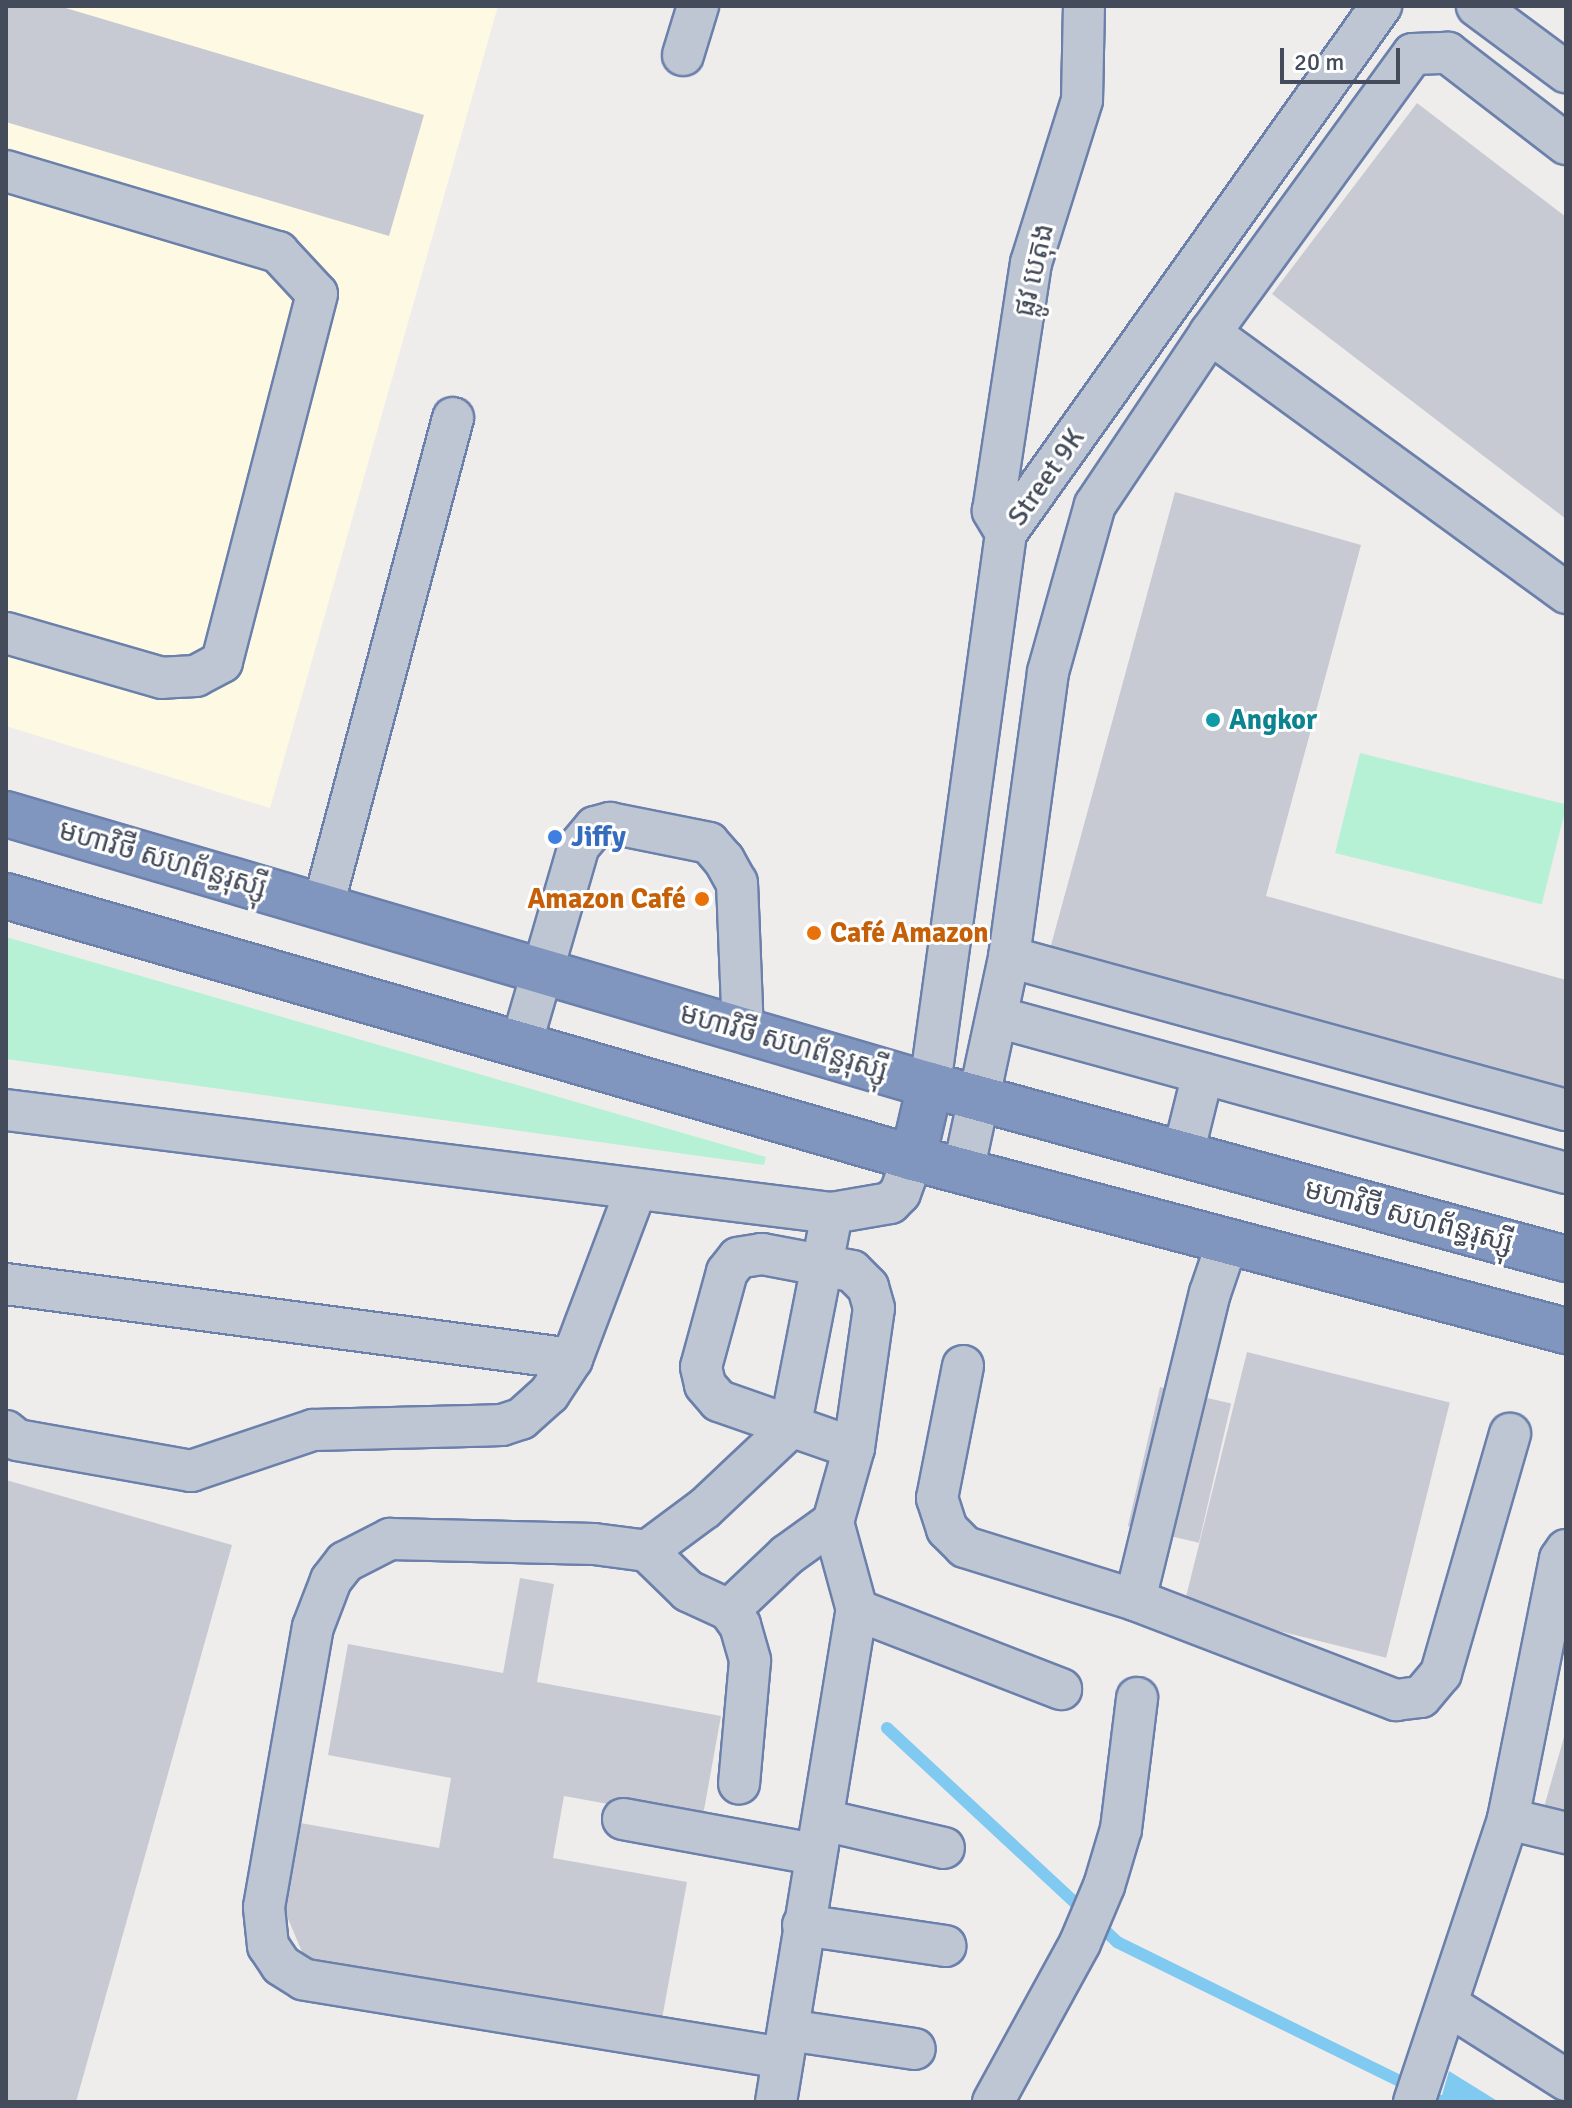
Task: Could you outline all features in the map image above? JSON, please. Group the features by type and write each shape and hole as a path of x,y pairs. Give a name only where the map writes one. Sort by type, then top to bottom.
{"highway":[{"name":"មហាវិថី សហព័ន្ធរុស្ស៊ី","path":"6,814 930,1085 1566,1259"},
{"path":"6,896 963,1172 1566,1331"},
{"path":"913,1158 930,1085"}],"street":[{"path":"683,55 698,6"},
{"name":"ផ្លូវ បេតុង","path":"1006,533 993,511 995,496 1031,263 1082,100 1084,6"},
{"name":"Street 9K","path":"930,1085 1006,533 1381,6"},
{"path":"1477,6 1566,72"},
{"path":"963,1172 1009,957 1048,672 1095,505 1210,333 1413,54 1448,53 1566,144"},
{"path":"6,171 278,252 317,294 222,662 196,676 162,678 6,633"},
{"path":"1210,333 1566,593"},
{"path":"323,906 453,418"},
{"path":"521,1045 579,846 595,827 610,823 709,843 737,883 743,1031"},
{"path":"1009,957 1566,1110"},
{"path":"997,1017 1566,1173"},
{"path":"1183,1154 1203,1073"},
{"path":"1452,1142 1469,1084"},
{"path":"6,1110 832,1213 890,1203 900,1193 913,1158"},
{"path":"6,1431 17,1440 191,1471 313,1430 502,1425 536,1408 572,1359 636,1190"},
{"path":"647,1551 705,1508 790,1428 832,1213"},
{"path":"1135,1600 1210,1293 1227,1243"},
{"path":"776,2102 857,1610 833,1522 854,1448 874,1308 868,1287 852,1271 762,1254 738,1258 727,1272 701,1367 705,1385 719,1401 854,1448"},
{"path":"6,1284 572,1359"},
{"path":"963,1366 937,1498 947,1529 965,1547 1135,1600 1396,1700 1421,1697 1441,1673 1510,1434"},
{"path":"729,1610 787,1555 833,1522"},
{"path":"739,1784 750,1661 740,1625 729,1610 688,1591 647,1551 594,1544 390,1539 345,1562 331,1580 313,1627 264,1907 268,1946 281,1965 303,1979 785,2044 915,2049"},
{"path":"1414,2102 1508,1819 1560,1559 1566,1550"},
{"path":"857,1610 1061,1689"},
{"path":"993,2102 1080,1943 1104,1886 1121,1829 1137,1698"},
{"path":"623,1819 944,1848"},
{"path":"1508,1819 1566,1833"},
{"path":"803,1925 945,1946"},
{"path":"1448,2005 1566,2080"}],"shaded area":[{"path":"6,6 498,6 270,808 6,726"}],"green space":[{"path":"1360,753 1566,804 1542,904 1335,853"},
{"path":"6,937 766,1157 764,1165 6,1059"}],"water":[{"path":"1449,2071 1499,2102 1440,2102"}],"building":[{"path":"6,6 59,6 424,115 389,236 6,122"},
{"path":"1417,103 1566,217 1566,519 1272,294"},
{"name":"Angkor","path":"1175,492 1361,545 1266,896 1566,980 1566,1101 1048,956"},
{"path":"1247,1352 1450,1403 1386,1658 1183,1607"},
{"path":"1160,1387 1231,1403 1199,1543 1128,1526"},
{"path":"6,1480 232,1545 76,2102 6,2102"},
{"path":"520,1578 554,1584 537,1682 721,1716 702,1821 564,1796 553,1858 687,1882 660,2030 308,1966 281,1902 295,1822 439,1848 451,1778 328,1755 348,1644 503,1673"},
{"path":"1566,1730 1566,1821 1542,1814"}],"waterway":[{"path":"887,1728 1117,1942 1440,2101"}],"place":[{"name":"Angkor","path":"1213,720"},
{"name":"Jiffy","path":"555,837"},
{"name":"Amazon Café","path":"702,899"},
{"name":"Café Amazon","path":"814,933"}]}
